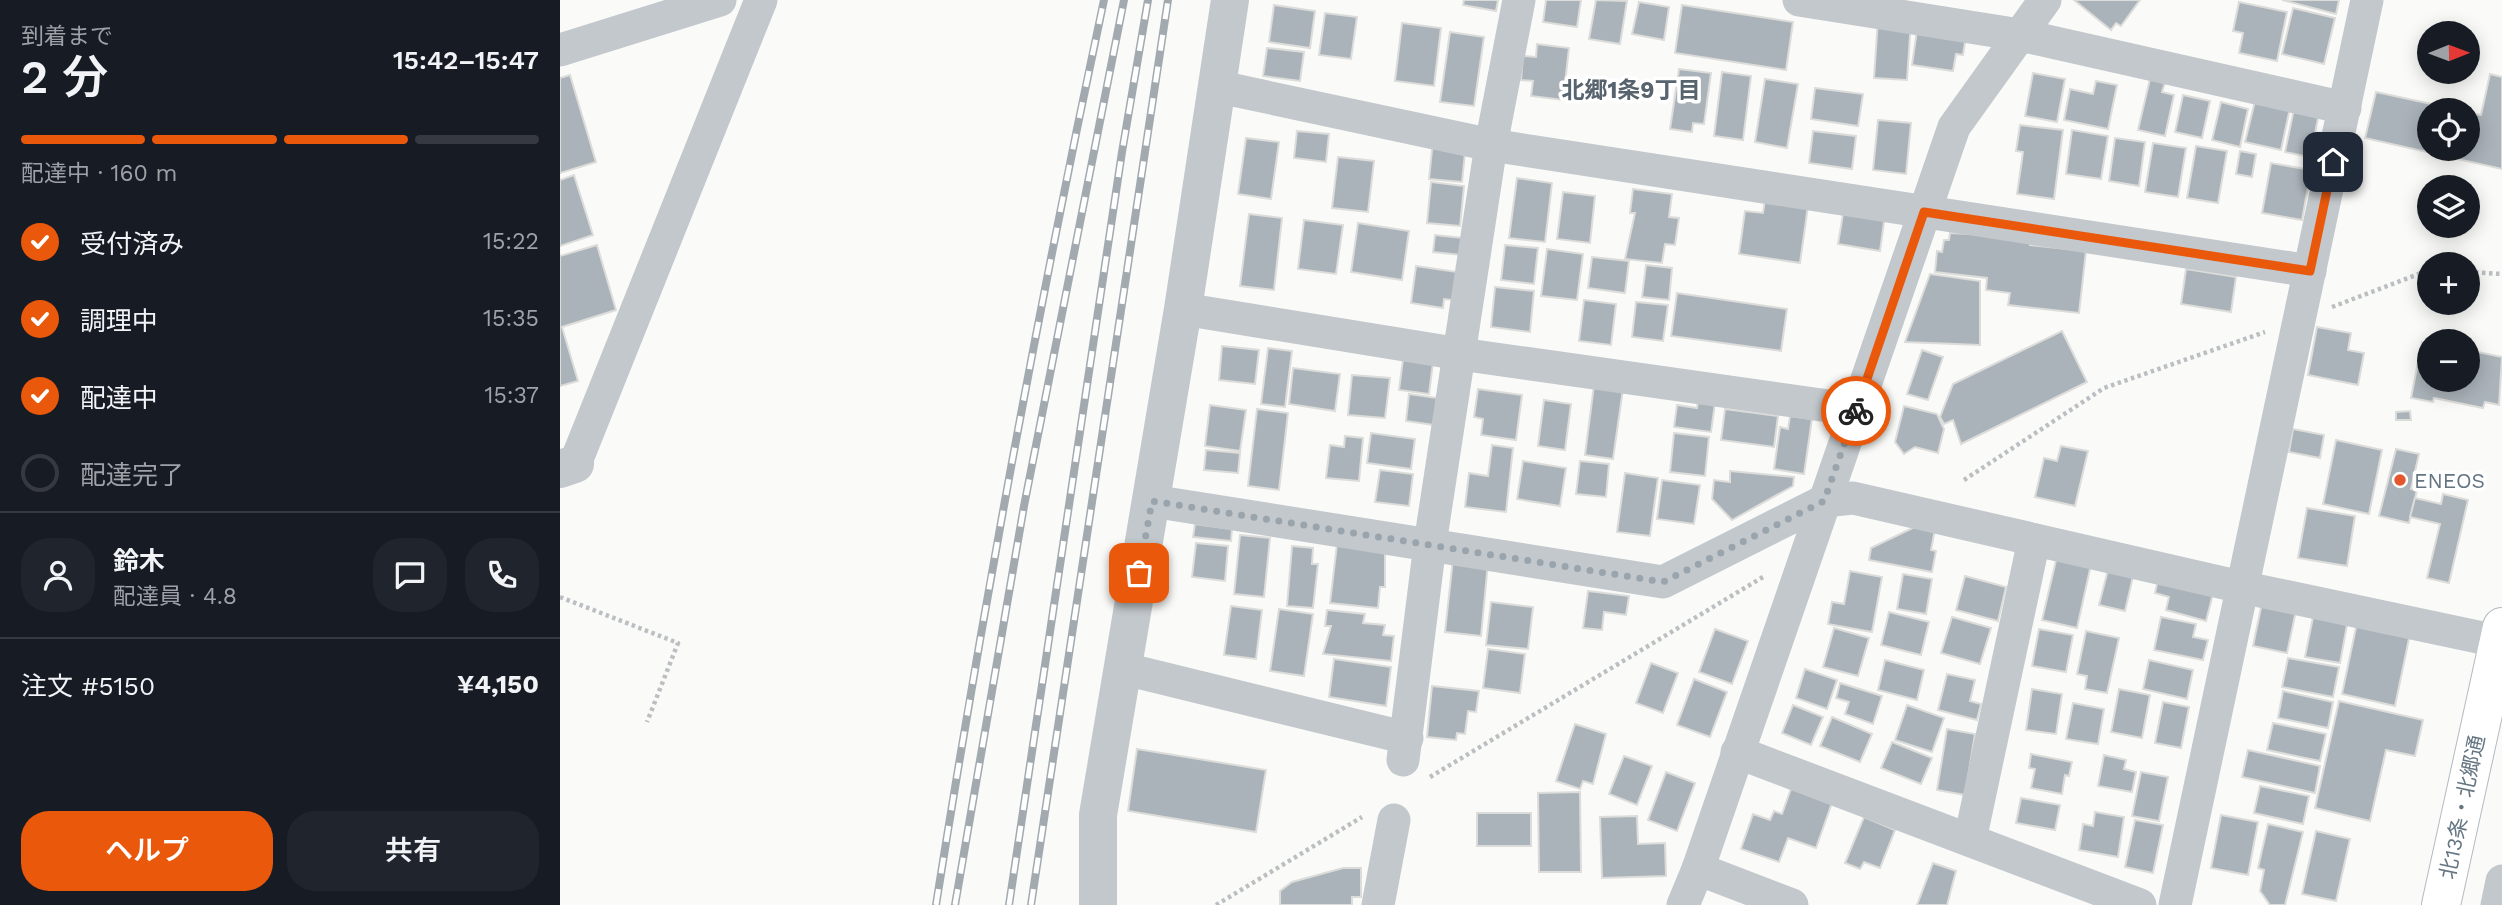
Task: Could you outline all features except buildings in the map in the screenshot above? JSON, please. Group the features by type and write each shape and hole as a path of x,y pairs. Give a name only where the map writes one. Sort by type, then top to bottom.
{"main road":[{"name":"北13条・北郷通","path":"2441,905 2501,636"}],"street":[{"path":"560,50 720,0"},
{"path":"568,467 761,0"},
{"path":"1098,905 1098,815 1121,668 1152,501 1183,309 1214,86 1230,0"},
{"path":"1121,668 1409,761 1430,544 1491,145 1519,0"},
{"path":"1799,0 2020,35 2345,108"},
{"path":"1683,905 1699,869 1954,127 2045,0"},
{"path":"2175,905 2367,0"},
{"path":"1214,86 1491,145 2310,271"},
{"path":"1183,309 1460,355 1857,410"},
{"path":"1152,501 1663,582 1824,501 1853,498 2241,587 2501,636"},
{"path":"1969,840 2034,540"},
{"path":"1737,752 2140,905"},
{"path":"1382,816 1378,905 1403,905"},
{"path":"1699,869 1792,905"},
{"path":"2497,905 2502,881"}],"path":[{"path":"2480,273 2502,274"},
{"path":"1964,480 2104,388 2300,320 2417,275"},
{"path":"1409,761 1763,576"},
{"path":"560,597 678,643 648,722"},
{"path":"1216,905 1382,816"}],"railway":[{"path":"936,905 1014,451 1104,0"},
{"path":"955,905 1024,506 1124,0"},
{"path":"1009,905 1122,152 1148,0"},
{"path":"1031,905 1168,0"}],"way so far":[{"path":"1139,573 1152,501 1663,582 1824,501 1856,411"}],"place":[{"name":"ENEOS","path":"2400,480"}],"district":[{"name":"北郷1条9丁目","path":"1631,90"}],"route":[{"path":"1856,411 1924,212 2310,271 2333,162"}]}
